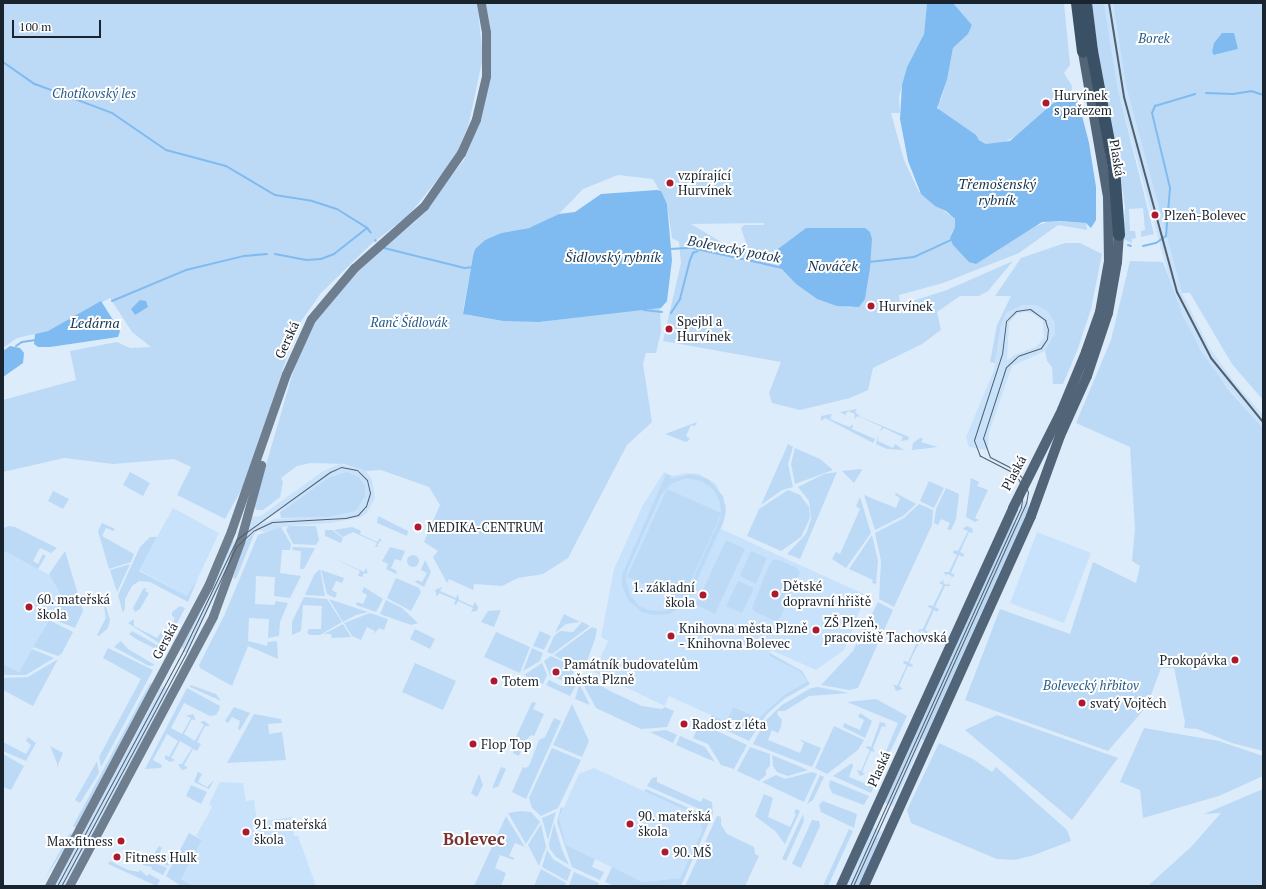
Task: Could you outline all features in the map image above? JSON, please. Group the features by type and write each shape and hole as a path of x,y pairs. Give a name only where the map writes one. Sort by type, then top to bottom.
{"highway":[{"path":"1077,3 1088,52"},
{"path":"1086,3 1088,52"},
{"name":"Plaská","path":"1088,52 1114,168 1119,235"}],"main road":[{"name":"Plaská","path":"841,886 1012,508 1062,410 1086,352 1100,312 1109,261 1108,197 1088,52"},
{"name":"Plaská","path":"864,886 1031,516 1060,436 1087,376 1108,313 1117,262 1119,235"}],"street":[{"name":"Gerská","path":"49,886 208,586 231,531 296,349 311,319 327,298 354,268 424,206 461,153 476,120 486,76 486,32 481,3"},
{"name":"Gerská","path":"69,886 193,656 219,601 240,542 279,397"}],"shaded area":[{"path":"1104,3 1113,3 1126,86 1182,293 1209,347 1235,383 1263,415 1263,428 1214,371 1192,334 1174,296 1118,90"},
{"path":"1023,305 1036,305 1047,311 1054,321 1055,334 1052,343 1045,351 1012,366 989,432 988,450 969,447 966,437 994,370 1001,325 1006,313","holes":["1025,312 1032,313 1043,321 1044,338 1036,347 1014,355 1007,361 1009,323 1017,314"]},
{"path":"340,464 366,471 372,480 375,498 367,513 361,517 331,523 288,526 264,532 259,530 243,544 251,517 261,516 323,471","holes":["335,475 356,475 362,481 365,498 356,511 328,517 275,519 260,524"]},
{"name":"1. základní škola","path":"664,472 672,476 687,473 699,474 716,484 726,506 721,529 866,595 844,650 816,670 771,650 769,656 799,671 808,681 784,695 759,718 733,707 726,722 669,696 665,706 594,672 608,641 601,637 614,569 643,505"},
{"path":"1022,501 1028,501 1026,509 893,806 885,803"},
{"path":"173,508 219,533 189,597 139,570"},
{"path":"1037,532 1091,553 1064,623 1010,603"},
{"path":"236,538 238,539 221,583 187,653 183,651"},
{"name":"60. mateřská škola","path":"6,552 50,575 62,597 19,672 3,664 3,553"},
{"path":"162,686 170,690 65,886 54,886"},
{"name":"90. mateřská škola","path":"594,768 699,816 702,831 680,878 642,882 566,845 559,818 579,774"},
{"name":"91. mateřská škola","path":"220,782 243,783 246,801 254,800 257,822 292,817 294,836 298,836 316,886 193,886 181,879 202,840 196,836 212,807 209,804"},
{"path":"872,827 882,832 860,886 845,886"}],"green space":[{"name":"Chotíkovský les","path":"3,3 477,3 483,57 469,123 456,156 409,215 369,246 321,293 297,327 245,483 225,519 177,495 191,467 174,459 113,464 64,458 3,472 3,400 76,380 70,351 117,342 130,348 151,347 132,332 110,298 48,331 17,338 3,348"},
{"name":"Ranč Šídlovák","path":"486,3 927,3 924,34 907,67 899,97 900,113 891,113 904,160 919,192 955,219 955,227 951,234 1033,227 1050,221 1086,223 1087,230 1058,225 1019,253 943,283 899,295 900,305 947,290 1013,261 988,291 979,296 960,296 937,312 941,330 922,344 873,368 868,390 850,398 800,410 772,403 769,393 781,362 663,341 681,263 679,242 672,238 667,204 653,179 618,175 583,189 559,214 533,227 501,233 485,240 475,249 473,256 463,311 467,315 503,321 539,322 660,308 661,332 656,353 646,353 643,364 652,422 627,445 568,558 543,574 518,578 502,586 474,584 473,590 449,579 447,583 433,557 438,551 424,542 440,505 429,487 381,470 366,471 344,464 311,463 297,466 281,478 283,482 280,497 263,510 257,510 254,506 296,362 314,323 357,270 416,221 464,160 478,126 491,58 491,32","holes":["764,223 764,225 744,225 741,228 748,249 731,248 691,224","806,228 865,228 851,308 817,299 796,284 776,260 779,249"]},
{"path":"953,3 1064,3 1070,65 1064,73 1072,86 1071,96 1052,104 1016,136 1002,143 986,144 940,112 937,104 941,99 947,80 953,48 968,34 972,25"},
{"path":"1092,3 1104,3 1118,90 1154,234 1141,237 1141,231 1145,230 1143,208 1129,209 1130,231 1135,231 1136,238 1132,239 1132,243 1123,239 1125,207 1097,46"},
{"name":"Borek","path":"1113,3 1263,3 1263,400 1232,364 1190,293 1182,293 1126,86","holes":["1225,33 1238,49 1215,55"]},
{"path":"1065,243 1080,243 1102,254 1091,309 1077,351 1063,384 1053,384 1052,367 1047,361 1045,351 1055,334 1054,321 1047,311 1036,305 1023,305 1006,313 1001,325 995,363 990,362 997,325 1011,296 995,296 1021,258"},
{"name":"Bolevecký hřbitov","path":"1130,261 1163,262 1183,316 1202,352 1228,389 1263,428 1263,751 1232,743 1197,729 1184,728 1185,722 1174,668 1161,668 1147,706 1108,751 965,700 1000,609 1070,634 1093,562 1136,583 1140,566 1132,561 1135,529 1130,447 1076,423 1111,340"},
{"path":"857,409 855,412 861,417 909,437 908,440 901,441 903,437 884,428 880,431 882,427 858,416 854,419 855,414 848,411 845,415 840,412"},
{"path":"832,414 830,419 849,427 853,424 852,429 875,439 873,443 825,418 821,421 821,416"},
{"path":"697,422 695,426 691,425 686,436 690,439 686,442 665,434"},
{"path":"878,436 878,441 893,448 895,444 904,450 887,449 876,444"},
{"path":"920,438 923,438 921,442 938,447 912,450 913,443"},
{"path":"788,444 793,447 788,464 793,487 782,490 761,505"},
{"path":"795,448 820,459 833,470 795,484 791,464"},
{"path":"861,469 862,470 854,483 842,471"},
{"path":"130,472 150,483 143,496 123,485"},
{"path":"347,472 359,477 365,486 365,497 356,511 328,517 281,518 280,512 330,477"},
{"path":"837,472 800,559 787,554 806,534 811,519 809,501 798,487 824,474"},
{"path":"666,474 671,476 670,479 692,474 708,479 723,496 726,512 723,523 688,600 670,614 653,615 642,612 629,601 622,586 622,575","holes":["686,478 701,481 713,489 720,502 721,513 667,489 627,577 681,601 664,611 648,610 639,606 630,595 626,580 627,571 661,495 671,484","720,516 687,593 683,599"]},
{"path":"971,478 979,482 977,486 988,490 975,518 979,520 975,522 966,517"},
{"path":"929,481 944,488 934,508 920,501"},
{"path":"946,488 959,494 956,519 951,530 947,529 950,523 941,519 938,525 934,523 936,509"},
{"path":"788,490 800,495 809,507 810,518 801,537 781,551 747,536 759,509"},
{"path":"53,491 69,499 63,509 48,501"},
{"path":"896,493 916,504 903,516 875,530 864,495 896,508 900,498 895,495"},
{"path":"860,497 871,533 846,568 832,559 836,552 840,554 860,509 856,506"},
{"path":"1028,502 1028,510 924,740 919,738 889,804 883,802 1018,505 1012,522 1018,525"},
{"path":"919,504 933,510 932,525 894,607 879,599 881,561 875,533 904,518"},
{"path":"378,516 408,531 407,536 377,523"},
{"path":"102,523 115,529 113,531 106,528 102,536 134,554 131,562 109,569 98,531"},
{"path":"9,526 15,527 57,548 51,553 40,548 33,561 38,564 43,554 46,556 38,569 6,552 3,553 3,528"},
{"path":"288,526 316,526 319,540 316,545 293,544 286,530"},
{"path":"966,526 972,528 973,533 969,532 960,552 964,554 963,557 959,555 951,573 955,575 951,578 952,576 947,574 946,576 944,572 949,572 957,555 953,553 954,550 958,551 968,531 963,529"},
{"path":"281,527 291,544 290,550 282,550 280,573 301,576 290,598 274,596 275,577 256,576 255,604 274,605 276,601 288,603 280,622 279,636 268,638 269,619 249,618 248,641 267,646 268,642 277,641 278,659 248,646 232,686 200,668 199,665 224,616 258,535"},
{"path":"352,527 361,531 360,534 377,542 380,538 382,542 380,541 377,546 379,547 375,547 377,543 353,532 343,537 334,530"},
{"path":"325,530 332,530 343,538 341,543 325,536"},
{"path":"255,532 236,579 233,578 243,544"},
{"path":"872,535 878,561 876,584 872,583 873,580 849,569"},
{"path":"150,537 157,537 139,571 187,596 198,578 188,602 150,582 139,581 132,586 125,599 125,608 123,613 118,595 140,547"},
{"path":"726,540 745,549 715,614 696,605"},
{"path":"232,541 234,541 183,649 181,646"},
{"path":"293,547 315,548 304,569 300,569 301,551 292,550"},
{"path":"390,547 405,551 401,561 395,559 391,568 397,571 396,574 386,569 388,564 382,561"},
{"path":"65,551 83,611 75,628 50,618 62,597 49,574"},
{"path":"751,551 767,558 756,584 740,576"},
{"path":"326,554 364,572 366,568 368,573 363,574 363,577 358,576 360,571"},
{"path":"415,555 418,556 418,566 411,567 408,566 407,559 408,556"},
{"path":"425,560 431,572 424,587 415,582 417,580 422,582 427,573 421,570"},
{"name":"Dětské dopravní hřiště","path":"773,560 779,560 797,568 800,572 780,618 776,621 755,612 752,608 769,565"},
{"path":"130,564 117,592 110,570"},
{"path":"320,569 325,596 305,595 314,575"},
{"path":"321,570 344,578 342,583 336,581 332,590 337,593 335,598 327,594"},
{"path":"396,578 419,588 421,592 411,611 387,598"},
{"path":"944,580 943,583 947,585 949,583 950,586 945,586 935,607 939,609 937,612 934,610 925,630 928,632 924,635 925,632 921,630 920,633 918,630 923,629 932,609 928,607 929,605 933,606 943,585 939,583"},
{"path":"738,581 754,588 742,613 726,606"},
{"path":"364,587 383,599 376,612 356,605 357,602 363,604 367,595 362,592"},
{"path":"442,587 440,591 456,598 458,594 459,600 473,606 475,602 478,607 477,611 471,612 473,608 458,601 456,605 454,604 456,600 439,593 437,597 435,590"},
{"path":"147,588 145,591 149,593 140,609 135,612 133,608 143,589"},
{"path":"304,597 327,599 342,622 320,635 310,635 307,633 309,629 321,629 322,606 303,605 301,631 292,635 292,622"},
{"path":"329,599 368,612 356,615 343,622"},
{"path":"386,600 402,608 418,623 411,625 380,614"},
{"path":"878,602 893,610 858,688 849,690 821,685 853,651"},
{"path":"180,606 185,608 165,647 128,623 134,619 134,626 157,638 162,631 168,633 175,618 172,616 172,612"},
{"path":"104,607 106,607 110,620 108,628 99,636 97,635 106,618"},
{"path":"501,610 494,627 481,622 488,611"},
{"path":"370,613 388,619 384,630 379,628 373,635 375,631 367,627 361,640 352,636 344,623"},
{"path":"564,614 580,622 566,624 555,633"},
{"path":"49,620 73,632 62,653 58,656 33,647"},
{"path":"582,622 590,626 552,654 547,652 554,636 560,631 573,632"},
{"path":"343,624 351,637 332,638 331,634 324,634"},
{"path":"592,627 597,629 584,669 581,670 554,655"},
{"path":"415,629 435,639 430,649 410,639"},
{"path":"132,631 164,649 162,652 136,639 129,634"},
{"path":"540,631 551,636 544,650 533,646"},
{"path":"496,632 530,647 520,673 484,657"},
{"path":"918,637 917,641 921,643 922,640 923,644 919,643 909,663 913,665 912,667 908,666 899,686 903,689 896,691 893,684 897,686 907,665 903,663 904,661 908,662 917,642 913,640"},
{"path":"121,641 128,649 155,665 149,666 114,647"},
{"path":"108,648 153,670 101,767 99,757 141,679 103,658"},
{"path":"532,648 543,653 540,661 523,671"},
{"path":"32,649 54,658 26,675 3,675 3,664 19,672"},
{"path":"770,653 802,671 810,684 784,699 767,714 749,741 708,722 712,715 726,722 733,707 759,718 784,695 808,681 799,671 769,656"},
{"path":"551,656 570,665 574,673 561,680 550,675 544,661"},
{"path":"58,659 33,706 3,690 3,678 28,677"},
{"path":"415,663 456,681 443,710 402,692"},
{"path":"542,663 547,675 543,684 524,675"},
{"path":"585,675 608,690 642,706 662,709 665,707 674,711 667,727 641,729 596,708 582,682"},
{"path":"576,678 578,682 570,696 546,685 549,680 561,686"},
{"path":"150,683 153,684 77,828 73,826"},
{"path":"191,685 216,694 221,701 190,687"},
{"path":"579,686 581,687 590,705 575,699"},
{"path":"818,687 849,693 809,696 785,711 778,711 777,714 782,720 781,727 778,733 772,730 768,740 800,753 804,743 799,739 821,748 812,767 753,744 765,721 782,705 811,688"},
{"path":"187,688 220,706 219,710 216,715 210,716 184,703 171,728 182,734 191,718 186,716 193,714 196,721 192,719 184,734 195,741 204,725 200,722 205,721 210,726 205,726 197,742 201,744 197,751 193,749 184,765 188,768 182,770 178,764 182,764 192,748 180,741 171,758 175,760 170,762 165,759 165,755 169,757 178,741 167,734 153,760 162,765 161,768 145,769"},
{"path":"876,699 907,716 871,793 833,776 852,763 853,766 849,777 871,786 898,723 847,702"},
{"path":"532,702 536,703 533,709 544,714 534,736 531,735 525,741 519,756 513,753 520,738 516,737"},
{"path":"572,704 589,741 582,757 553,745"},
{"path":"234,707 250,713 240,730 238,729 240,721 232,717 228,723 225,721"},
{"path":"860,713 872,721 865,738 843,727 844,723 860,730 864,720 858,717"},
{"path":"254,714 281,719 282,723 268,724 269,734 282,732 286,760 227,763"},
{"path":"997,715 1118,758 1072,820 965,730"},
{"path":"554,718 561,721 526,799 512,792 523,767 526,768 529,766 539,740 545,737"},
{"path":"880,722 885,723 886,727 882,726 873,748 875,752 871,751 862,772 865,774 860,776 857,770 861,771 870,750 866,748 867,746 871,747"},
{"path":"700,723 747,745 734,769 721,765 708,744 693,738"},
{"path":"834,726 864,740 858,750 827,774 815,768"},
{"path":"1144,728 1219,741 1263,756 1263,776 1219,796 1143,818 1140,790 1120,782"},
{"path":"666,730 677,735 673,743 650,732"},
{"path":"680,736 705,747 715,762 676,745"},
{"path":"28,737 36,743 26,761 3,751 3,743 5,743 26,754 31,745 26,741"},
{"path":"939,743 973,759 992,772 996,767 1067,830 1071,841 1034,855 1015,860 997,859 911,823 907,810"},
{"path":"50,746 63,753 57,767 57,763"},
{"path":"750,747 770,754 770,766 766,770 766,775 759,781 737,771"},
{"path":"552,748 581,760 558,808 541,816 532,808 529,798"},
{"path":"3,754 24,766 11,790 3,787"},
{"path":"772,755 808,770 788,776 777,772 773,766"},
{"path":"97,761 99,773 80,803 75,800"},
{"path":"501,767 506,769 498,787 492,788"},
{"path":"198,772 202,774 198,782 207,787 214,780 209,789 194,782"},
{"path":"812,772 817,774 804,802 762,782 776,775 785,779"},
{"path":"479,774 483,785 477,797 471,793"},
{"path":"820,775 824,777 813,800 807,804"},
{"path":"657,777 657,782 701,802 703,798 712,802 713,815 647,786 652,778"},
{"path":"830,780 869,796 864,805 832,793 829,786"},
{"path":"191,785 207,792 201,804 186,796"},
{"path":"646,789 711,818 681,886 614,886 605,882 612,867 642,882 680,878 702,831 699,816 644,791"},
{"path":"1263,789 1263,886 1148,886 1191,847 1221,813 1204,814"},
{"path":"764,794 773,798 768,817 790,827 796,814 794,813 796,809 800,811 785,844 775,831 755,816"},
{"path":"823,801 857,814 854,828 821,812 819,805"},
{"path":"561,807 563,808 559,818 566,845 595,859 592,867 604,872 600,880 572,867 557,822"},
{"path":"521,811 531,812 540,822 526,844 508,813"},
{"path":"556,812 548,840 542,818"},
{"path":"803,814 804,821 786,861 782,859"},
{"path":"506,816 525,847 515,843 509,856 514,858 513,860 500,855 495,868 506,873 501,886 474,886"},
{"path":"717,816 721,817 721,825 727,834 754,847 755,854 759,856 745,886 685,886"},
{"path":"812,820 819,821 820,826 801,868 792,864"},
{"path":"554,823 562,850 569,865 556,857 550,849 549,844"},
{"path":"541,824 546,847 539,866 528,845"},
{"path":"849,829 853,831 828,886 823,886"},
{"path":"70,833 73,835 44,880"},
{"path":"189,833 202,840 181,879 193,886 181,886 166,876"},
{"path":"874,837 879,838 860,886 852,886"},
{"path":"159,846 162,848 158,856 167,860 172,853 174,855 168,866 152,857"},
{"path":"547,850 553,859 571,870 567,881 542,867"},
{"path":"136,855 167,868 163,875 151,869 152,867 143,865 144,862 134,860"},
{"path":"110,861 128,870 139,872 140,870 147,876 149,874 160,880 157,886 108,864"},
{"path":"541,869 566,883 564,886 534,886"},
{"path":"574,872 599,883 597,886 569,886"}],"water":[{"name":"Třemošenský rybník","path":"927,3 953,3 972,25 968,34 953,48 947,80 937,108 976,135 979,140 986,144 1010,141 1052,104 1071,96 1078,100 1089,143 1096,187 1096,220 1091,228 1086,223 1060,221 1042,222 976,264 969,262 953,245 950,238 955,227 955,219 946,211 935,206 921,194 908,161 900,119 902,85 907,67 924,34"},
{"path":"1222,33 1234,33 1238,49 1214,55 1212,52 1214,43"},
{"name":"Šidlovský rybník","path":"661,191 667,204 672,260 667,301 661,308 539,322 503,321 463,314 475,249 485,240 501,233 529,228 559,214 575,212 601,194"},
{"name":"Nováček","path":"806,228 865,228 870,232 872,239 870,268 865,299 859,307 837,306 817,299 796,284 781,268 776,260 778,249"},
{"path":"140,300 146,301 148,307 135,315 131,309"},
{"name":"Ledárna","path":"101,301 120,331 118,337 50,347 38,347 34,344 35,334 48,331"},
{"path":"10,346 20,348 24,353 23,363 3,377 3,351"}],"waterway":[{"name":"Bolevecký potok","path":"3,62 35,84 112,113 166,150 226,166 275,195 312,201 337,209 367,228 371,233"},
{"name":"Bolevecký potok","path":"1206,93 1233,94 1251,91 1263,95"},
{"name":"Bolevecký potok","path":"1143,246 1156,243 1166,236 1170,188 1152,113 1155,106 1195,94"},
{"path":"275,254 306,260 321,259 334,254 367,228"},
{"name":"Bolevecký potok","path":"869,262 914,257 951,240"},
{"name":"Bolevecký potok","path":"384,248 464,268 475,267"},
{"name":"Bolevecký potok","path":"670,249 692,248 783,268"},
{"path":"671,313 680,299 693,253 698,251"},
{"path":"112,301 186,270 244,256 267,254"},
{"path":"644,310 662,312"},
{"path":"16,346 22,342 36,340"}],"tram line":[{"path":"850,886 1021,507 1023,492 1019,480 1010,471 980,456 974,440 1002,354 1006,321 1016,311 1030,309 1045,320 1048,329 1047,339 1041,348 1018,356 1006,367 983,438 990,457 1015,470 1024,480 1028,492 1026,503 853,886"},
{"path":"57,886 183,651 237,539 330,472 341,467 357,470 367,480 370,493 366,506 358,515 345,518 272,522 253,531 236,547 186,653 61,886"}],"railway":[{"path":"1109,3 1124,97 1177,292 1211,358 1263,422"}],"place":[{"name":"Hurvínek s pařezem","path":"1046,103"},
{"name":"vzpírající Hurvínek","path":"670,183"},
{"name":"Plzeň-Bolevec","path":"1155,215"},
{"name":"Hurvínek","path":"871,306"},
{"name":"Spejbl a Hurvínek","path":"669,329"},
{"name":"MEDIKA-CENTRUM","path":"418,527"},
{"name":"Dětské dopravní hřiště","path":"775,594"},
{"name":"1. základní škola","path":"703,595"},
{"name":"60. mateřská škola","path":"29,607"},
{"name":"ZŠ Plzeň, pracoviště Tachovská","path":"816,630"},
{"name":"Knihovna města Plzně - Knihovna Bolevec","path":"671,636"},
{"name":"Prokopávka","path":"1235,660"},
{"name":"Památník budovatelům města Plzně","path":"556,672"},
{"name":"Totem","path":"494,681"},
{"name":"svatý Vojtěch","path":"1082,703"},
{"name":"Radost z léta","path":"684,724"},
{"name":"Flop Top","path":"473,744"},
{"name":"90. mateřská škola","path":"630,824"},
{"name":"91. mateřská škola","path":"246,832"},
{"name":"Max fitness","path":"121,841"},
{"name":"90. MŠ","path":"665,852"},
{"name":"Fitness Hulk","path":"117,857"}],"district":[{"name":"Bolevec","path":"474,839"}]}
